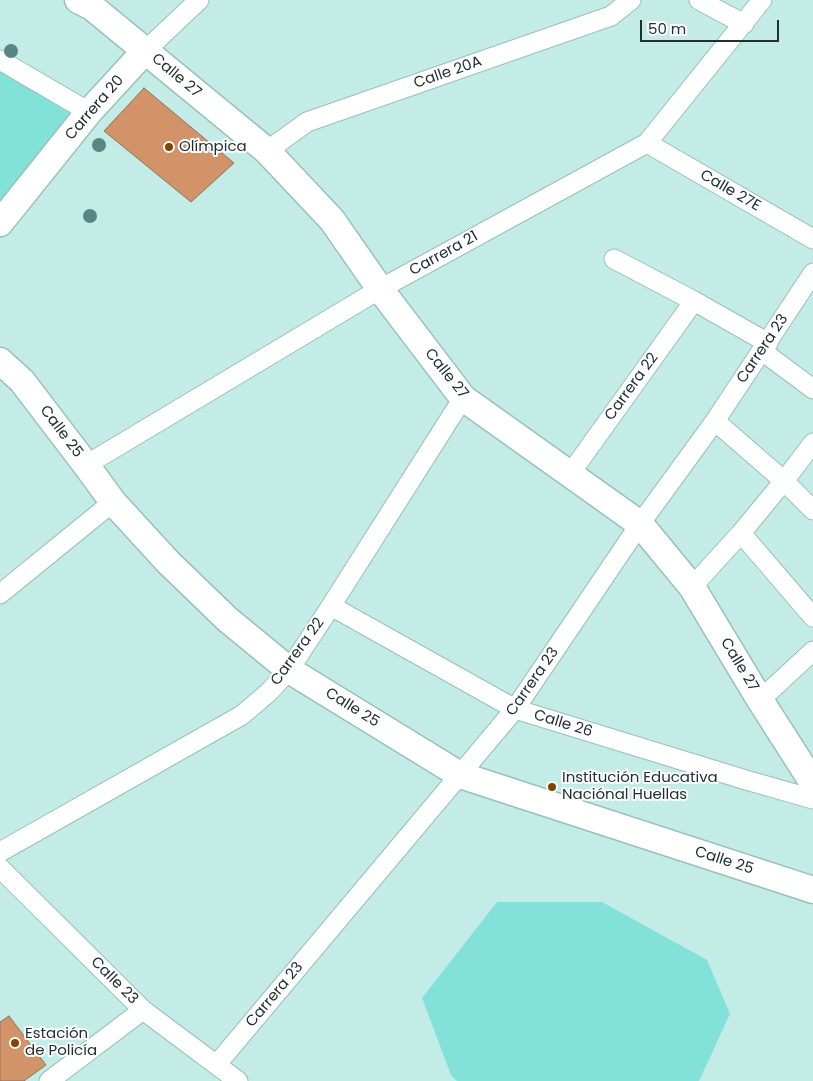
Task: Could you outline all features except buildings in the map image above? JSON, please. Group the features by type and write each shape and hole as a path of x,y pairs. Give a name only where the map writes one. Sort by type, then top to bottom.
{"main road":[{"name":"Calle 27","path":"78,0 92,8 145,50 267,151 332,220 380,289 463,398 640,524 692,587 813,783"},
{"name":"Carrera 20","path":"0,224 89,112 145,50"},
{"name":"Calle 25","path":"0,361 22,381 113,502 168,562 227,620 289,670 460,775 813,890"}],"street":[{"name":"Carrera 20","path":"145,50 199,0"},
{"name":"Calle 20A","path":"267,151 307,122 611,16 631,0"},
{"path":"699,0 744,24"},
{"name":"Carrera 21","path":"86,465 380,289 647,143 762,0"},
{"path":"0,60 89,112"},
{"name":"Calle 27E","path":"647,143 813,238"},
{"path":"614,259 694,301 765,347 813,388"},
{"name":"Carrera 23","path":"217,1064 515,709 640,524 715,421 813,273"},
{"name":"Carrera 22","path":"570,474 694,301"},
{"name":"Carrera 22","path":"0,852 242,715 269,692 289,670 463,398"},
{"path":"715,421 784,481 813,510"},
{"path":"692,587 784,481 813,443"},
{"path":"0,594 113,502"},
{"path":"740,533 813,617"},
{"name":"Calle 26","path":"331,606 515,709 813,799"},
{"path":"760,700 813,650"},
{"name":"Calle 23","path":"0,868 143,1010 238,1081"},
{"path":"49,1081 143,1010"}],"shaded area":[{"path":"0,70 70,113 0,211"},
{"path":"497,902 602,902 707,960 730,1014 699,1081 457,1081 451,1075 422,998"}],"place":[{"name":"Olímpica","path":"169,147"},
{"name":"Institución Educativa Naciónal Huellas","path":"552,787"},
{"name":"Estación de Policía","path":"15,1043"}]}
